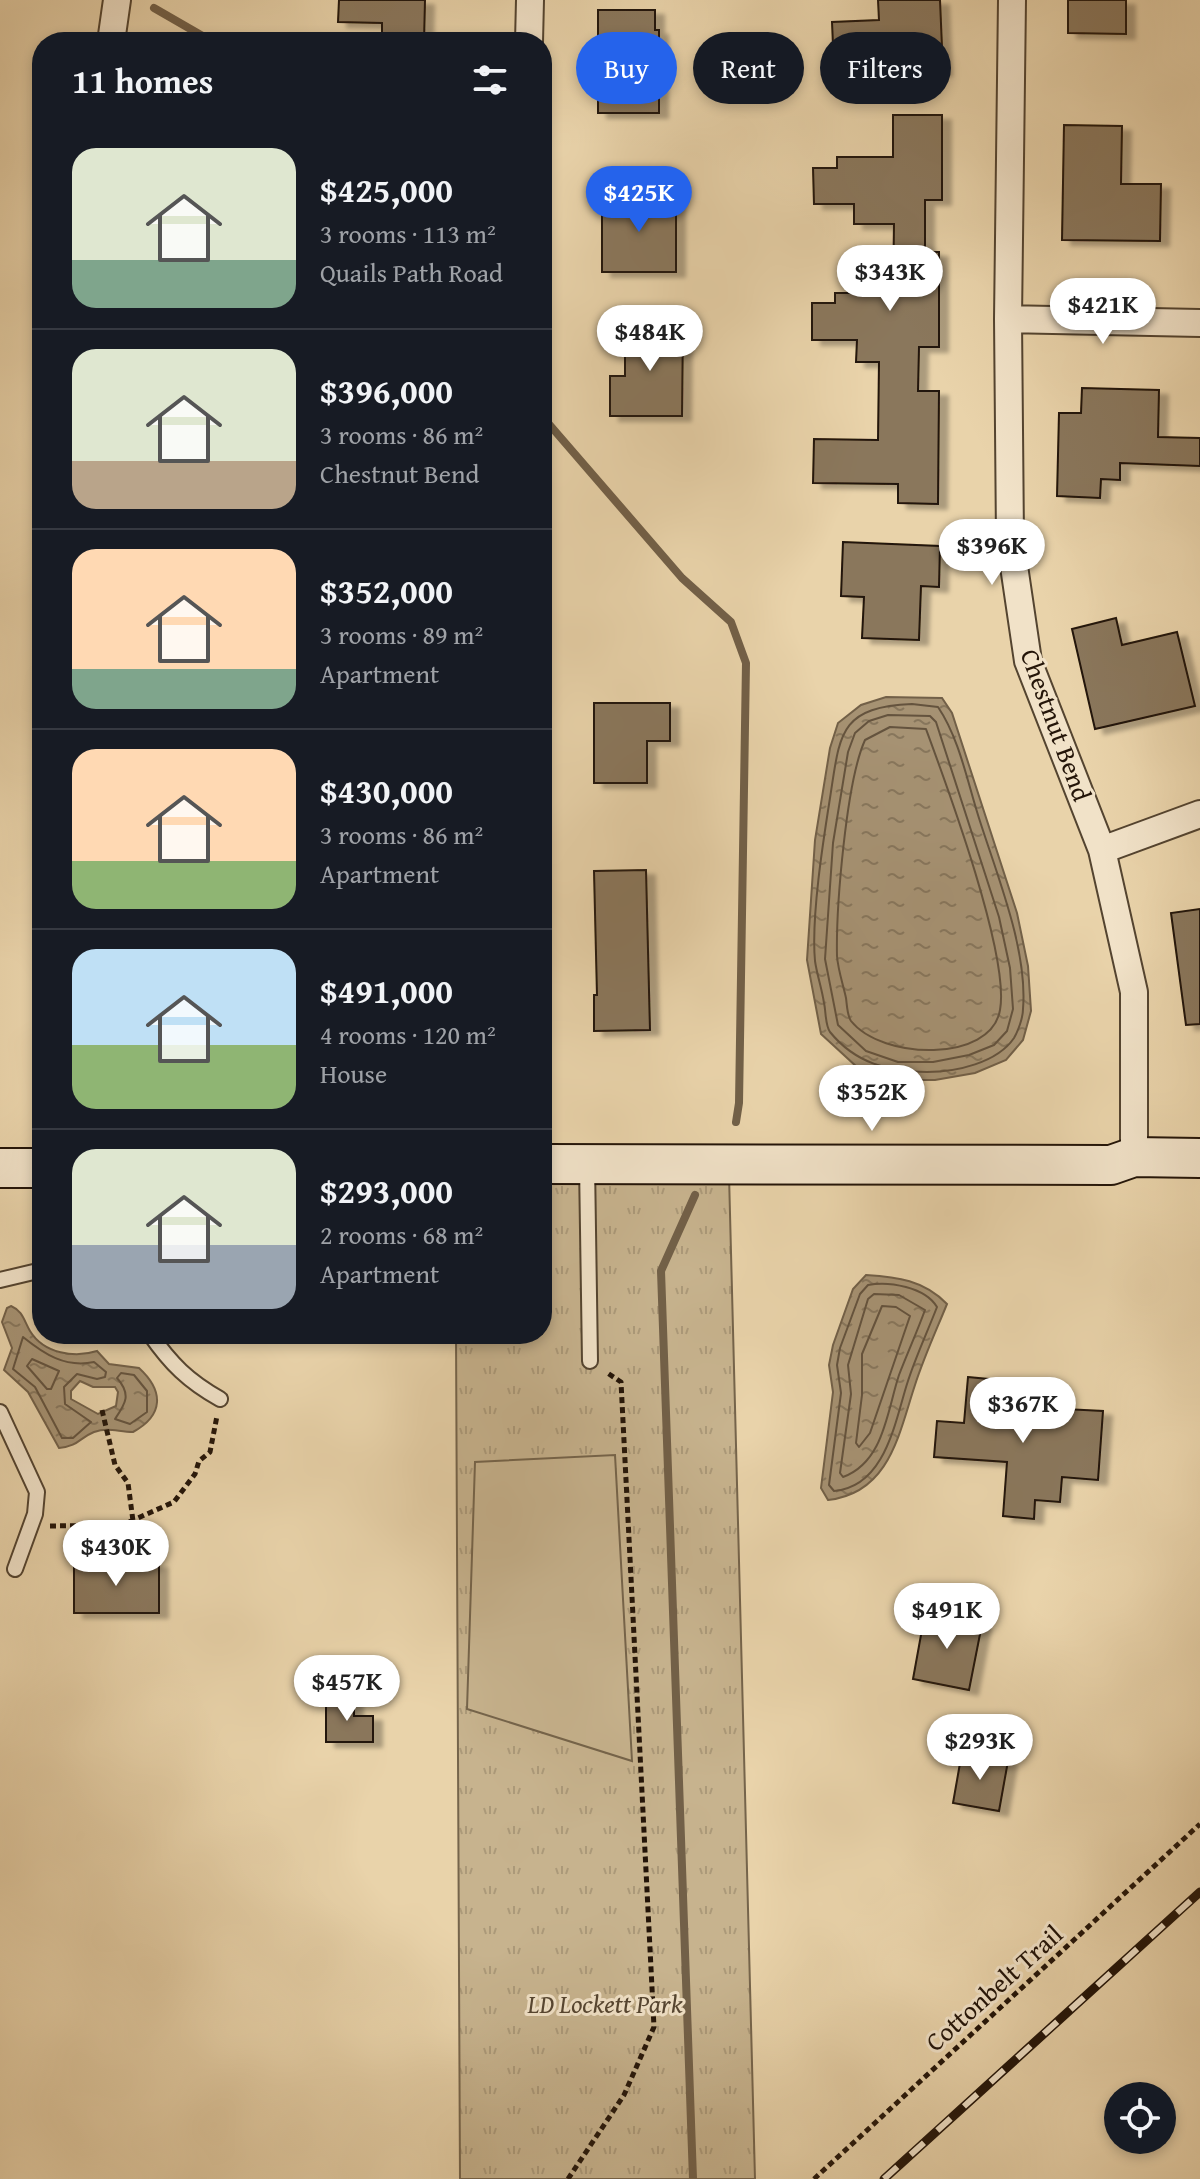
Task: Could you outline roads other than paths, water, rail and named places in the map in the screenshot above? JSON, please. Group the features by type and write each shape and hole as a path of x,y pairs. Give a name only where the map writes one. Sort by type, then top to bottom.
{"main road":[{"path":"552,1164 1111,1165 1134,1157 1200,1158"},
{"path":"0,1168 32,1168"}],"street":[{"path":"112,32 117,0"},
{"path":"529,32 530,0"},
{"name":"Chestnut Bend","path":"1012,0 1008,319 1010,539 1028,661 1102,850 1134,992 1134,1157"},
{"path":"1008,319 1200,323"},
{"path":"1102,850 1200,814"}],"lane":[{"path":"587,1164 590,1361"},
{"path":"0,1280 32,1272"},
{"path":"157,1344 172,1366 189,1382 220,1399"},
{"path":"0,1412 37,1492 35,1514 15,1569"}],"water":[{"path":"886,697 942,698 952,713 1017,913 1028,966 1031,1011 1023,1040 1006,1060 975,1073 935,1080 894,1080 857,1067 821,1034 807,960 815,840 830,748 838,723 861,705"},
{"path":"866,1275 919,1285 947,1304 889,1458 866,1486 849,1495 828,1500 821,1488 833,1392 829,1365 853,1289"},
{"path":"11,1306 23,1317 32,1334 32,1344 42,1344 70,1354 97,1351 109,1364 139,1368 153,1385 156,1394 157,1402 151,1418 133,1432 99,1431 71,1446 59,1448 28,1392 4,1370 12,1348 2,1322 7,1308","holes":["80,1381 93,1387 115,1387 118,1392 116,1406 98,1414 71,1399 71,1391"]}],"waterway":[{"path":"154,8 196,32"},
{"path":"552,428 682,578 731,622 746,663 739,1103 736,1122"},
{"path":"693,2179 661,1271 695,1195"}],"railway":[{"path":"884,2179 1200,1892"}],"park label":[{"name":"LD Lockett Park","path":"605,2004"}]}
